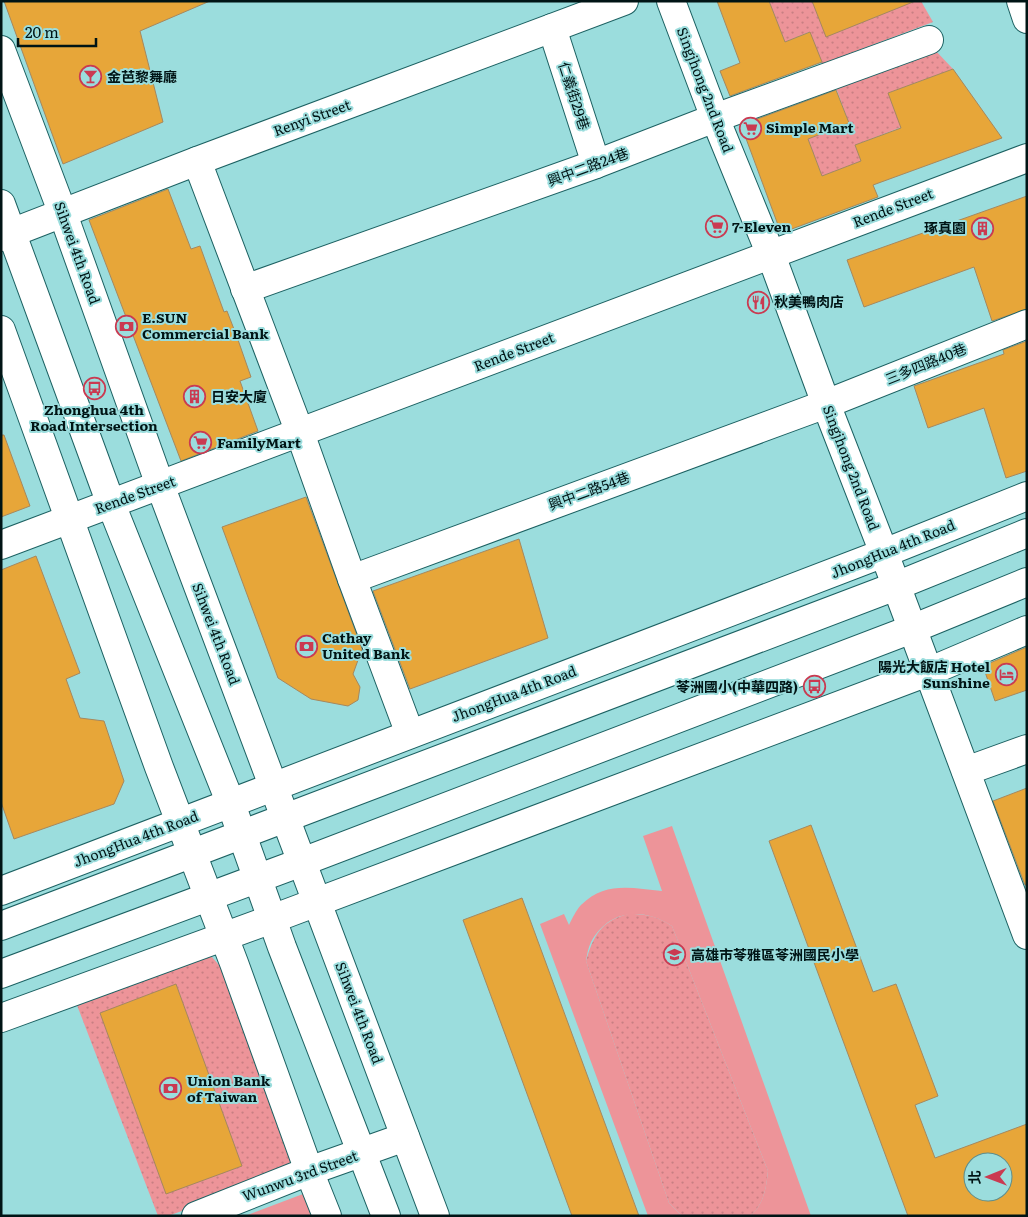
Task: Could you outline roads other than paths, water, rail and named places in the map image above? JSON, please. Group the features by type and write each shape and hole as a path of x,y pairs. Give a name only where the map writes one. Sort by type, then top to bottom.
{"street":[{"name":"Renyi Street","path":"7,235 197,161 624,1"},
{"name":"Singjhong 2nd Road","path":"671,1 715,118 771,255 966,771 1021,903 1027,935"},
{"path":"1021,1 1027,19"},
{"name":"仁義街29巷","path":"552,28 596,164"},
{"name":"興中二路24巷","path":"245,289 596,164 715,118 930,40"},
{"name":"Sihwei 4th Road","path":"1,50 63,214 160,485 435,1216"},
{"name":"Rende Street","path":"1,546 1027,158"},
{"path":"197,161 300,432 410,734"},
{"path":"1,204 7,235 231,804 272,919 386,1216"},
{"name":"三多四路40巷","path":"826,404 1027,324"},
{"path":"1,330 191,852 327,1216"},
{"name":"興中二路54巷","path":"352,579 826,404"},
{"name":"JhongHua 4th Road","path":"1,891 884,553 1027,496"},
{"path":"1,926 191,852 286,818 896,586 1027,533"},
{"path":"1,974 302,862 912,629 1027,582"},
{"path":"1,1018 272,919 928,672 1027,630"},
{"path":"966,771 1027,749"},
{"name":"Wunwu 3rd Street","path":"196,1216 309,1171 405,1137"}],"place":[{"name":"金芭黎舞廳","path":"91,77"},
{"name":"Simple Mart","path":"750,128"},
{"name":"7-Eleven","path":"716,227"},
{"name":"琢真園","path":"982,228"},
{"name":"秋美鴨肉店","path":"758,302"},
{"name":"E.SUN Commercial Bank","path":"126,326"},
{"name":"Zhonghua 4th Road Intersection","path":"94,388"},
{"name":"日安大廈","path":"195,397"},
{"name":"FamilyMart","path":"201,443"},
{"name":"Cathay United Bank","path":"306,646"},
{"name":"陽光大飯店 Hotel Sunshine","path":"1006,675"},
{"name":"苓洲國小(中華四路)","path":"814,687"},
{"name":"高雄市苓雅區苓洲國民小學","path":"675,955"},
{"name":"Union Bank of Taiwan","path":"171,1089"}]}
